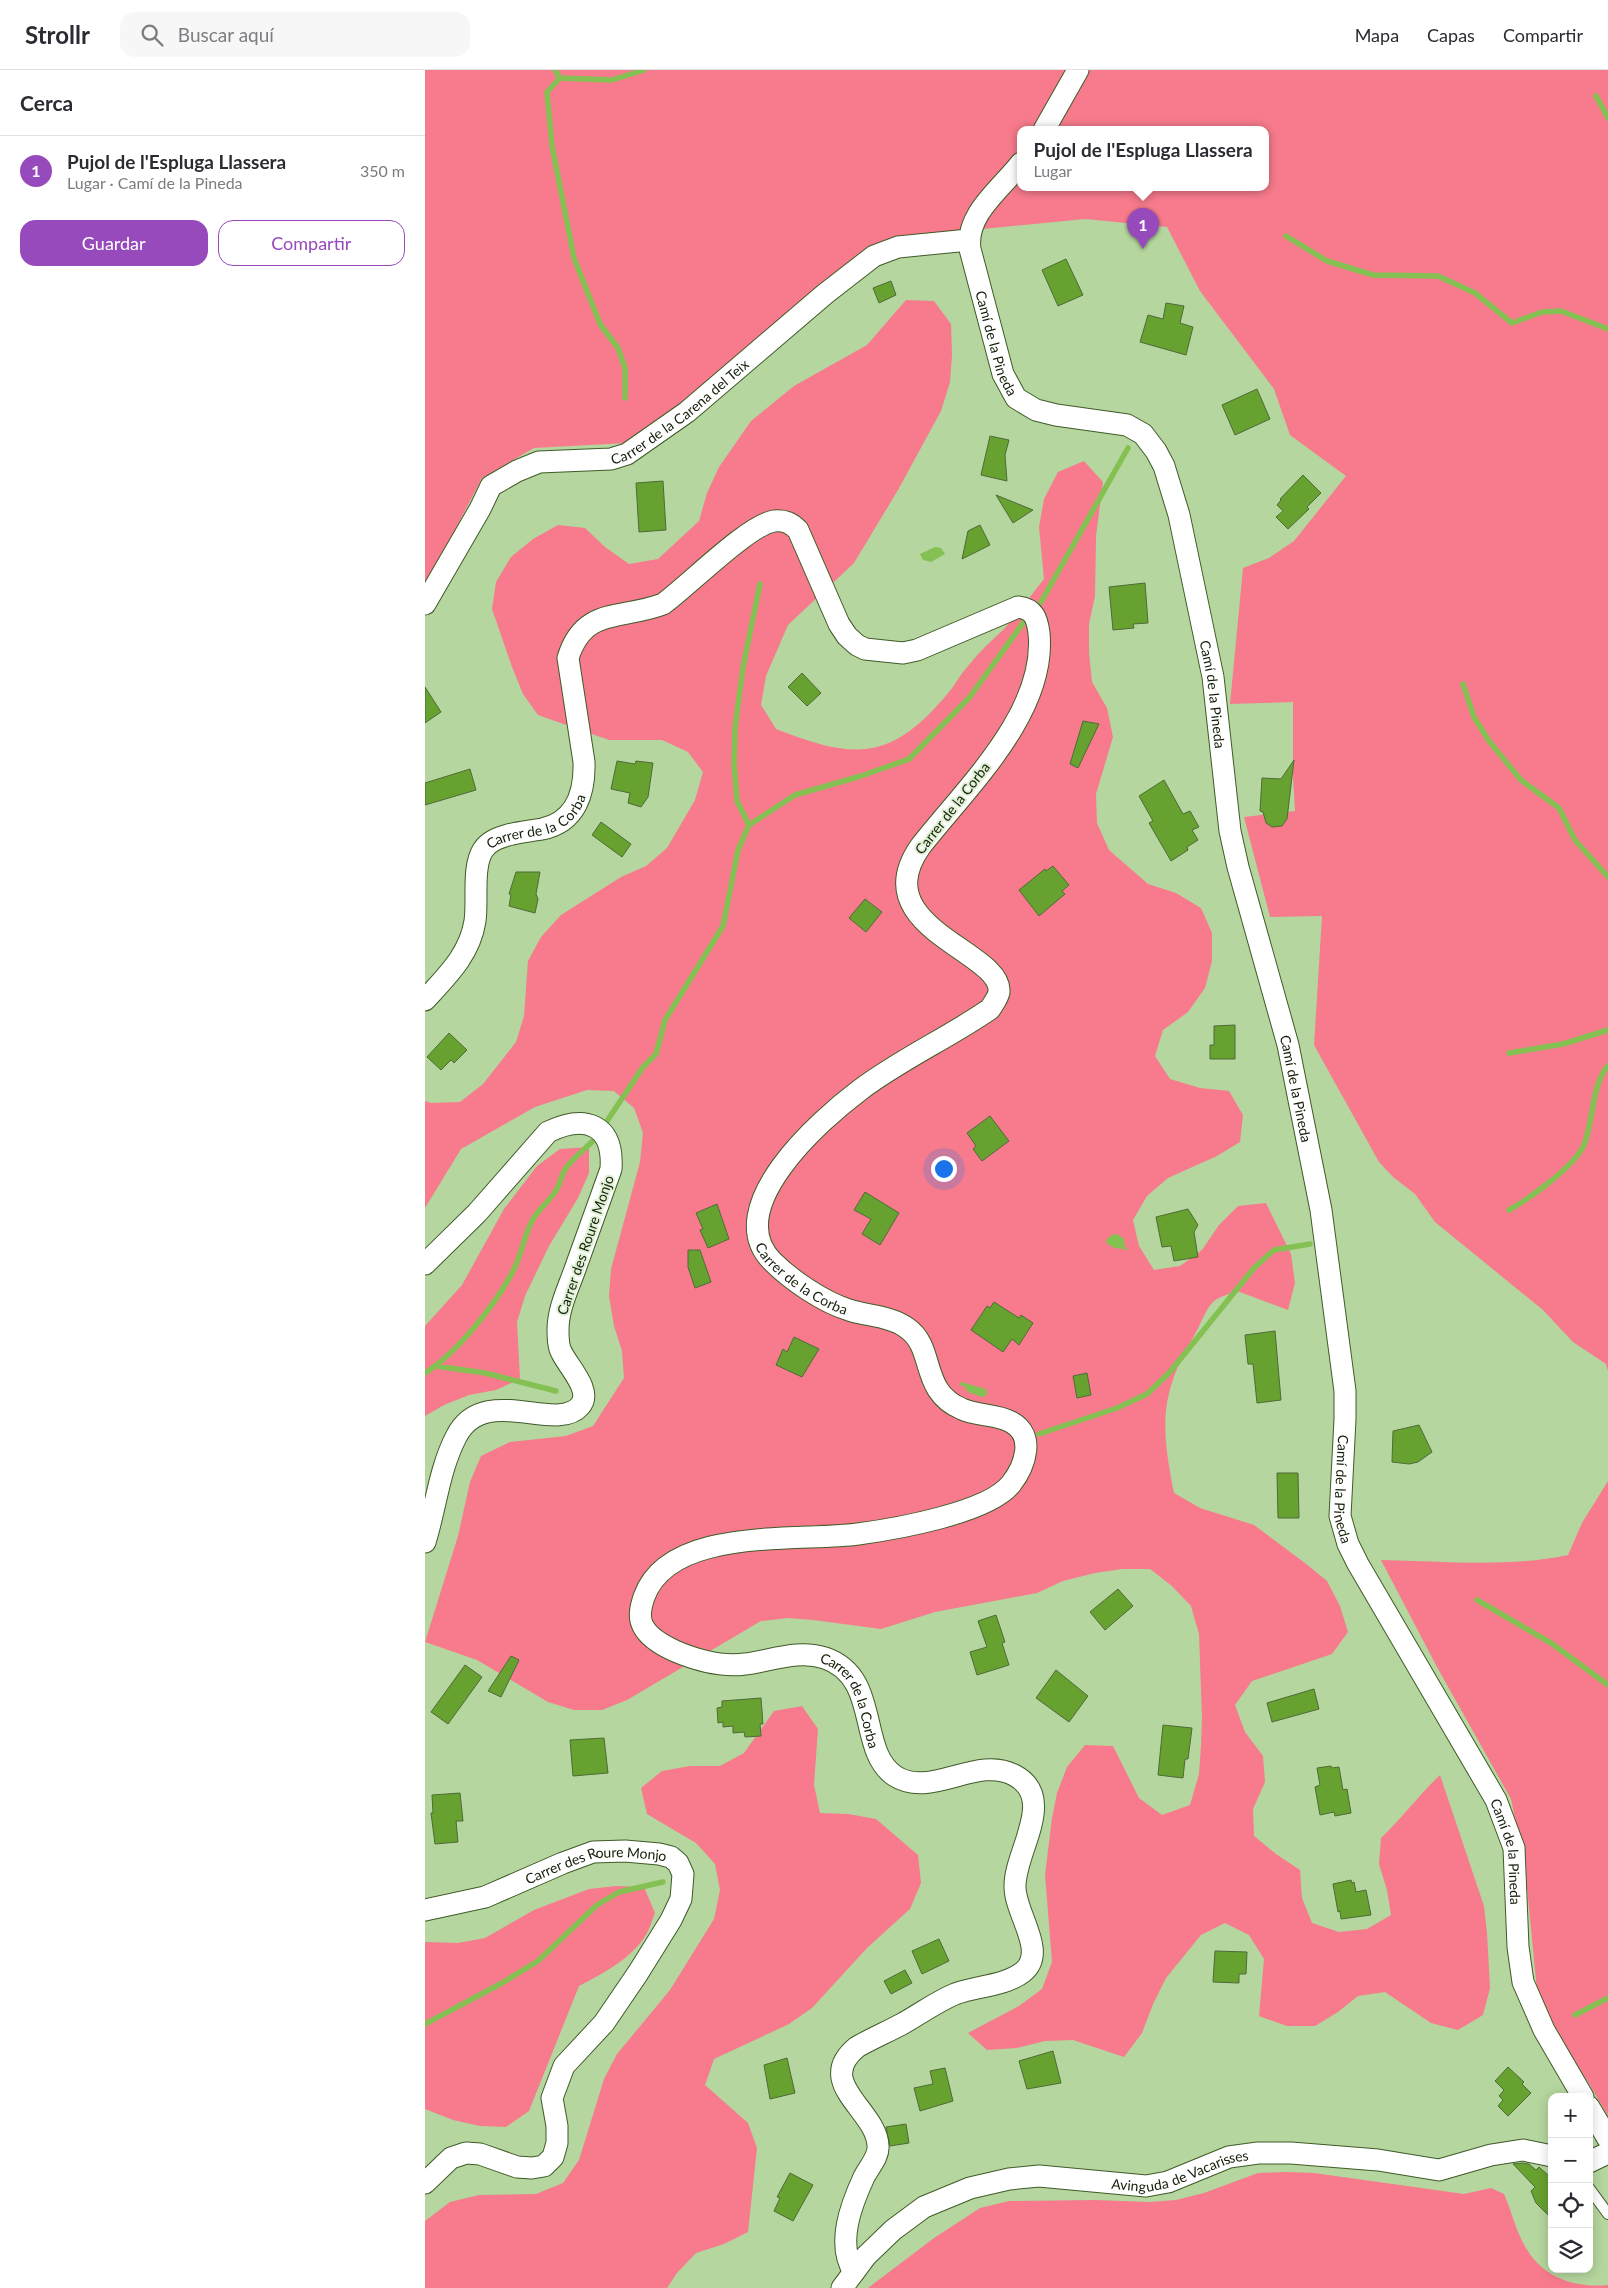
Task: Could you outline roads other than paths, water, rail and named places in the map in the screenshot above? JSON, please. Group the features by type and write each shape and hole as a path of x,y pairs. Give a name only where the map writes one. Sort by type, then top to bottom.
{"street":[{"path":"1045,126 1078,70"},
{"path":"969,240 971,225 1017,168"},
{"name":"Carrer de la Carena del Teix","path":"425,604 491,486 517,471 539,462 611,459 627,454 687,412 825,294 874,256 898,247 969,240"},
{"name":"Camí de la Pineda","path":"969,240 1003,374 1016,398 1036,410 1055,415 1127,425 1143,434 1156,451 1164,466 1179,515 1213,677 1230,831 1238,867 1286,1036 1321,1210 1345,1391 1340,1516 1343,1530 1358,1564 1495,1800 1514,1848 1518,1947 1523,1982 1544,2030 1594,2119"},
{"name":"Carrer de la Corba","path":"425,1000 451,972 467,947 475,921 478,859 483,849 491,841 502,837 555,824 569,816 578,804 583,790 584,762 568,658 580,633 592,623 606,617 653,608 663,604 745,536 773,521 784,521 792,524 798,530 839,624 847,636 865,649 889,653 917,650 1008,610 1018,607 1027,608 1033,612 1039,630 1039,661 1016,721 986,767 913,856 907,879 908,894 923,919 951,943 984,966 991,974 997,983 999,992 996,1000 990,1009 866,1086 834,1113 806,1139 772,1179 764,1192 757,1218 760,1244 767,1256 780,1268 810,1291 839,1307 891,1320 906,1327 916,1336 931,1378 939,1392 949,1402 960,1409 1005,1419 1015,1424 1023,1432 1027,1441 1026,1453 1021,1466 1009,1487 982,1504 957,1513 866,1533 757,1540 687,1555 671,1562 653,1578 642,1603 640,1616 644,1628 665,1646 704,1660 738,1665 792,1655 809,1655 825,1658 837,1664 849,1674 858,1686 879,1755 887,1769 897,1777 909,1782 921,1783 979,1770 993,1770 1011,1773 1032,1792 1034,1812 1015,1878 1018,1908 1032,1943 1034,1955 1030,1966 1018,1976 953,1995 935,2004 857,2048 845,2057 841,2066 842,2078 847,2091 874,2127 878,2138 879,2150 855,2198 847,2229 845,2248 848,2280"},
{"name":"Carrer des Roure Monjo","path":"425,1264 488,1200 548,1132 559,1127 584,1123 593,1125 606,1136 612,1156 611,1169 559,1313 559,1347 580,1382 584,1396 581,1405 573,1412 555,1414 517,1410 489,1412 477,1416 466,1424 456,1435 445,1464 425,1542"},
{"name":"Carrer des Roure Monjo","path":"425,1910 485,1897 593,1852 616,1851 659,1854 671,1857 678,1864 683,1874 681,1900 639,1973 603,2023 564,2066 552,2098 557,2126 557,2143 553,2157 544,2166 532,2168 517,2167 480,2154 466,2154 451,2158 425,2183"},
{"name":"Avinguda de Vacarisses","path":"848,2280 866,2256 893,2230 924,2207 970,2188 1009,2179 1039,2176 1146,2186 1168,2182 1229,2157 1258,2153 1291,2153 1378,2160 1439,2170 1491,2155 1523,2150 1548,2155"},
{"path":"1593,2160 1608,2153"}],"lane":[{"path":"1593,2193 1608,2214"}],"waterway":[{"path":"555,70 560,78 612,80 644,70"},
{"path":"560,78 547,92 552,146 574,258 600,324 618,348 625,368 625,398"},
{"path":"1596,96 1608,118"},
{"path":"1286,236 1327,261 1373,275 1438,276 1475,293 1512,323 1542,312 1561,311 1608,329"},
{"path":"1041,602 1128,448"},
{"path":"749,825 737,801 734,763 735,728 743,667 760,584"},
{"path":"603,1127 643,1067 656,1054 665,1020 723,926 738,850 749,825 795,795 861,776 909,759 969,698 1023,623"},
{"path":"1463,684 1474,717 1489,741 1521,780 1559,808 1575,840 1608,877"},
{"path":"1509,1053 1563,1044 1608,1030"},
{"path":"1509,1210 1549,1182 1577,1156 1586,1139 1598,1083 1608,1066"},
{"path":"425,1373 450,1353 487,1312 514,1269 533,1219 555,1192 569,1164 598,1135"},
{"path":"1039,1434 1117,1408 1147,1394 1169,1373 1254,1268 1274,1250 1310,1244"},
{"path":"436,1366 485,1373 556,1391"},
{"path":"1477,1600 1551,1643 1608,1685"},
{"path":"425,2024 502,1983 538,1961 597,1905 619,1892 663,1882"},
{"path":"1575,2015 1608,1998"}],"place":[{"name":"Pujol de l'Espluga Llassera","path":"1143,249"}]}
